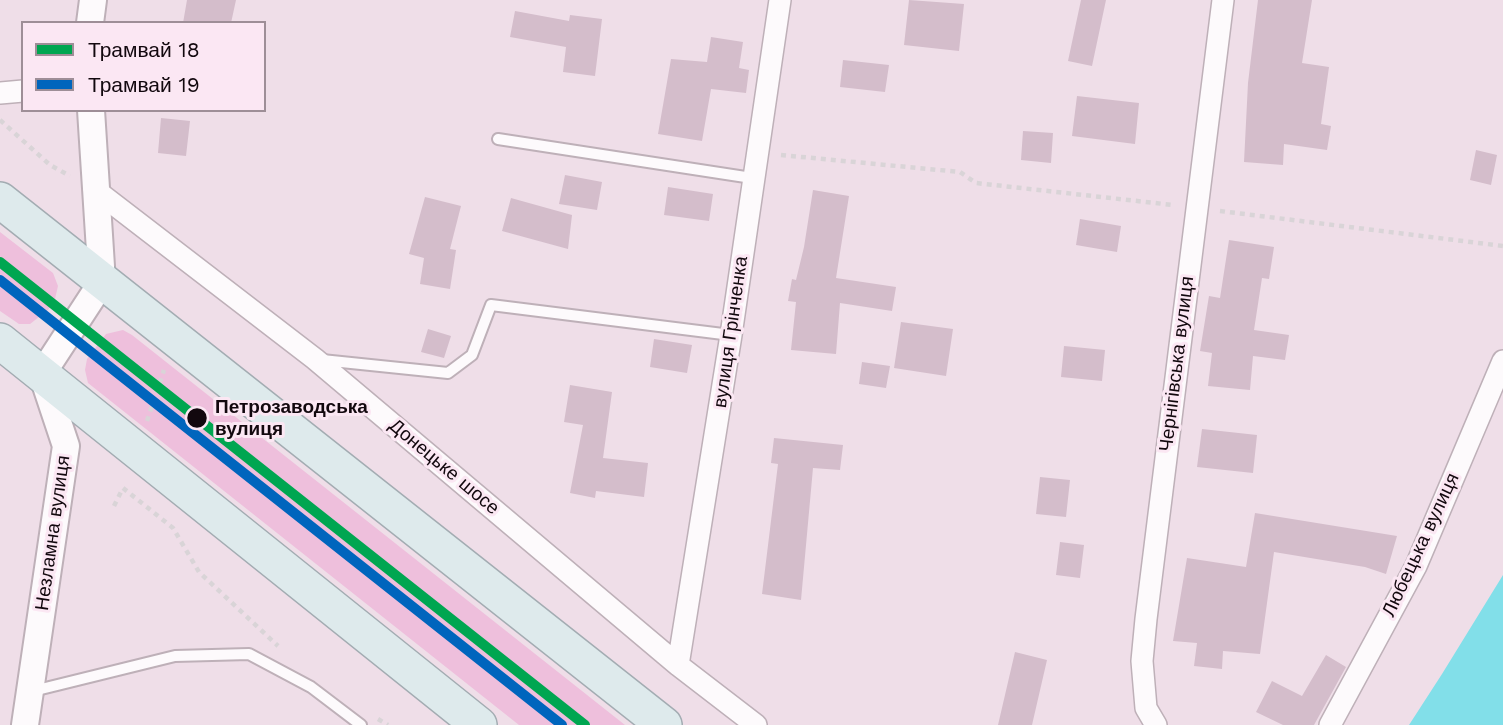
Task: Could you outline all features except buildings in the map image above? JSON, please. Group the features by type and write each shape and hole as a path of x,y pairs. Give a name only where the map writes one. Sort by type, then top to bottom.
{"highway":[{"path":"0,200 664,725"},
{"path":"0,341 139,456 479,725"}],"street":[{"path":"90,21 93,0"},
{"name":"вулиця Грінченка","path":"678,664 732,335 752,178 780,0"},
{"name":"Чернігівська вулиця","path":"1156,725 1146,708 1142,661 1223,0"},
{"path":"0,93 21,91"},
{"path":"42,374 102,282 91,112"},
{"name":"Донецьке шосе","path":"94,189 316,359 678,664 756,725"},
{"name":"Любецька вулиця","path":"1330,725 1416,566 1503,361"},
{"name":"Незламна вулиця","path":"25,725 66,446 42,374"}],"lane":[{"path":"498,139 752,178"},
{"path":"316,359 448,373 472,355 491,305 732,335"},
{"path":"30,692 175,656 249,654 311,687 361,725"}],"path":[{"path":"0,120 50,165 94,189"},
{"path":"756,153 960,172 976,183 1503,246"},
{"path":"114,506 139,456 152,401 161,387 171,334"},
{"path":"123,488 173,527 199,572 286,653"},
{"path":"376,717 387,725"}],"shaded area":[{"path":"0,232 53,273 58,286 55,299 48,310 30,324 19,324 0,311"},
{"path":"123,330 625,725 519,725 88,383 85,370 87,359 106,334"}],"water":[{"path":"1503,575 1503,725 1409,725 1442,674"}],"tram line":[{"name":"18","path":"0,262 585,725"},
{"name":"19","path":"0,280 562,725"}],"place":[{"name":"Петрозаводська вулиця","path":"197,418"}]}
